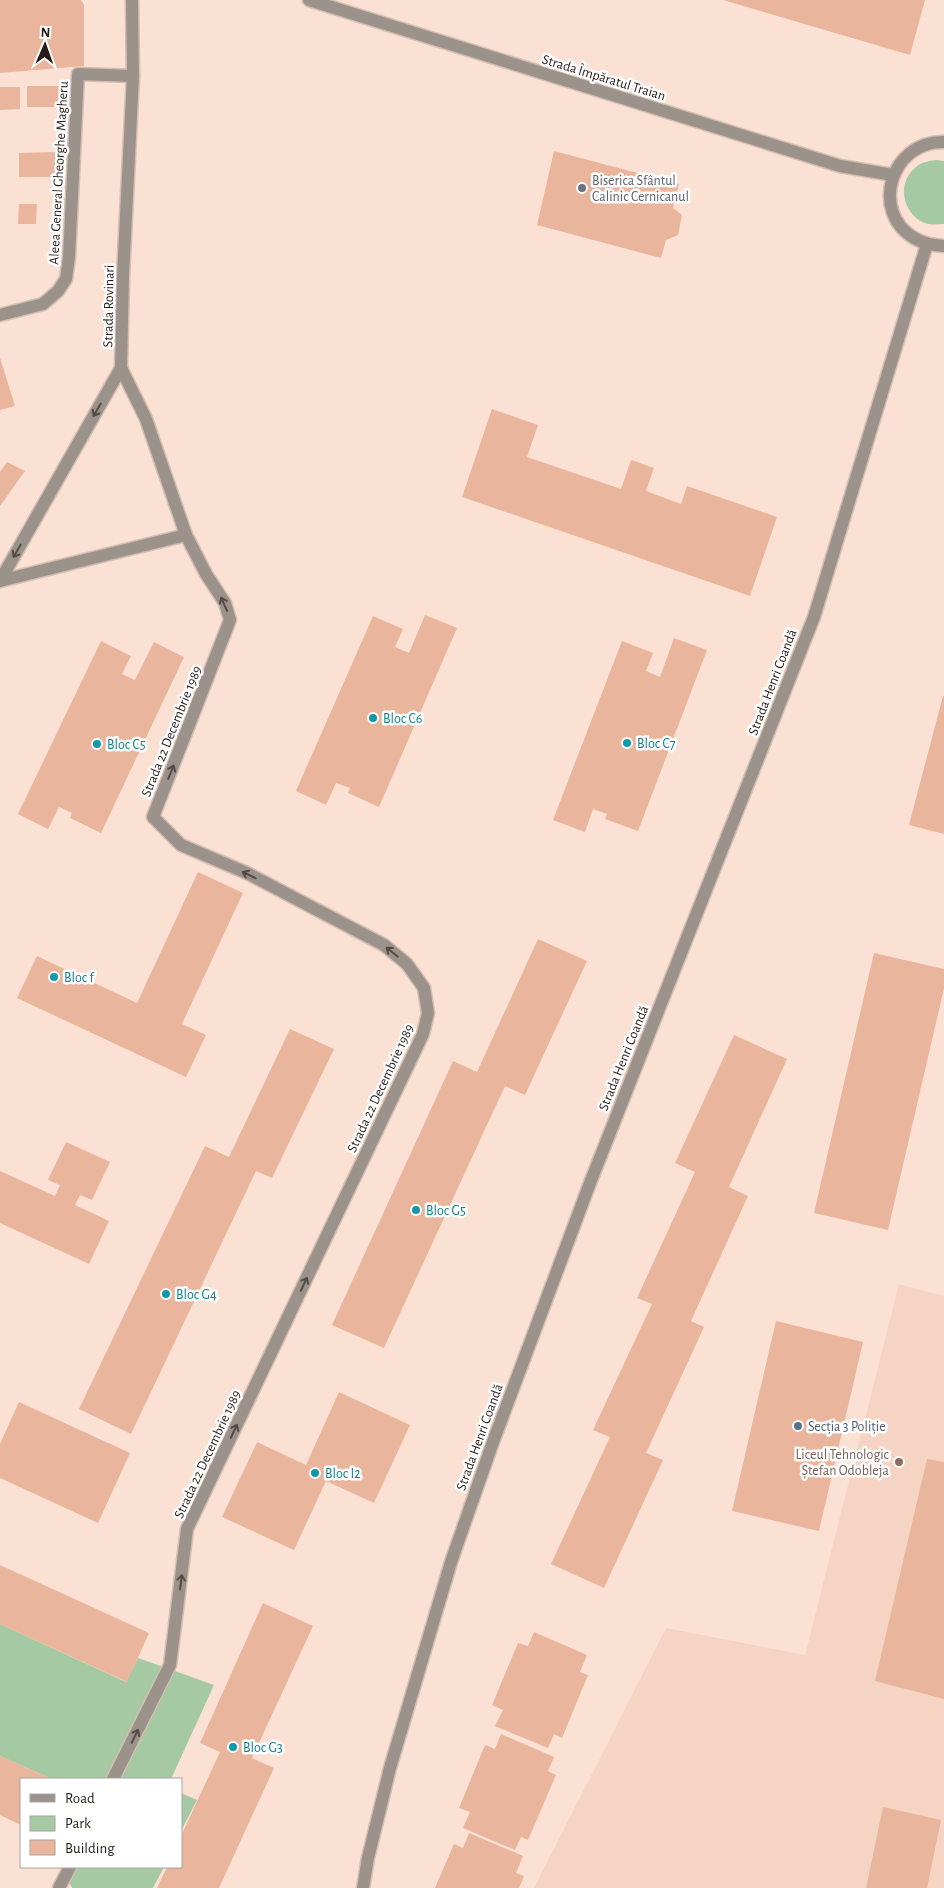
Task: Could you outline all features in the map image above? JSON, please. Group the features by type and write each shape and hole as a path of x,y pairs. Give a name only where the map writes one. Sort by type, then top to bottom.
{"street":[{"name":"Strada Rovinari","path":"0,581 121,368 123,276 133,76 132,0"},
{"name":"Strada Împăratul Traian","path":"309,0 840,166 893,175"},
{"name":"Aleea General Gheorghe Magheru","path":"0,315 43,304 58,291 66,279 69,257 78,74 133,76"},
{"path":"944,142 931,142 914,149 901,160 893,175 890,189 892,211 902,228 913,238 927,244 944,246"},
{"name":"Strada Henri Coandă","path":"363,1888 368,1858 390,1768 451,1562 493,1442 590,1183 814,617 927,244"},
{"name":"Strada 22 Decembrie 1989","path":"113,1778 170,1664 187,1529 423,1034 428,1013 424,988 407,964 384,945 247,873 181,845 153,817 230,620 225,603 206,574 186,535 146,419 121,368"},
{"name":"Strada Rovinari","path":"0,581 186,535"},
{"path":"59,1888 69,1868"}],"shaded area":[{"name":"Liceul Tehnologic Ștefan Odobleja","path":"899,1284 944,1296 944,1888 534,1888 666,1628 805,1655"}],"green space":[{"path":"927,161 944,161 944,224 928,224 920,221 908,208 905,200 905,183 917,166"},
{"path":"0,1624 126,1682 138,1658 214,1685 171,1778 50,1778 0,1756"},
{"path":"182,1793 197,1800 182,1829"},
{"path":"63,1868 163,1868 153,1888 72,1888"}],"building":[{"path":"0,0 81,0 84,5 84,66 0,73"},
{"path":"723,0 925,0 910,55"},
{"path":"27,86 59,86 59,107 27,107"},
{"path":"0,87 20,87 20,109 0,110"},
{"path":"554,151 679,184 673,208 682,215 678,235 666,240 661,258 537,225"},
{"path":"57,152 58,177 19,177 19,153"},
{"path":"19,204 37,204 36,224 18,224"},
{"path":"0,358 15,406 0,410"},
{"path":"492,409 538,425 527,457 621,489 631,460 654,468 646,491 681,504 687,486 777,517 750,596 462,497"},
{"path":"7,462 25,471 0,506 0,472"},
{"name":"Bloc C6","path":"425,615 457,628 379,807 348,793 350,788 336,783 326,805 296,791 373,616 403,629 395,647 409,653"},
{"name":"Bloc C7","path":"674,638 707,650 638,831 605,819 607,814 593,809 585,832 553,820 622,641 653,653 646,671 660,677"},
{"name":"Bloc C5","path":"101,641 131,656 122,674 135,680 154,642 184,657 101,833 70,818 72,813 59,807 48,829 18,814"},
{"path":"944,696 944,834 909,825"},
{"name":"Bloc f","path":"198,872 243,893 182,1024 206,1035 186,1077 17,998 37,956 137,1003"},
{"name":"Bloc G5","path":"538,939 587,961 525,1095 505,1086 384,1348 332,1325 453,1061 477,1072"},
{"path":"874,953 944,969 944,988 888,1230 814,1213"},
{"name":"Bloc G4","path":"290,1029 334,1049 272,1178 256,1171 131,1434 79,1409 205,1146 229,1157"},
{"path":"734,1035 787,1059 729,1187 748,1196 691,1321 704,1327 646,1453 663,1460 604,1588 551,1564 610,1437 593,1430 652,1304 637,1298 695,1172 675,1163"},
{"path":"66,1142 110,1162 92,1200 80,1195 75,1205 109,1221 89,1264 0,1223 0,1171 55,1196 60,1185 48,1180"},
{"name":"Secția 3 Poliție","path":"776,1321 863,1342 819,1531 732,1511"},
{"name":"Bloc I2","path":"339,1392 410,1425 374,1503 326,1481 294,1550 222,1517 257,1442 306,1465"},
{"path":"19,1402 130,1453 98,1523 0,1478 0,1444"},
{"path":"927,1459 944,1462 944,1699 875,1681"},
{"path":"0,1565 149,1633 127,1682 0,1624"},
{"name":"Bloc G3","path":"263,1603 313,1626 252,1758 274,1768 219,1888 157,1888 167,1868 182,1868 182,1834 220,1752 200,1743"},
{"path":"534,1632 587,1655 580,1672 588,1675 562,1738 554,1734 548,1748 495,1726 503,1710 492,1705 518,1643 528,1646"},
{"path":"501,1734 554,1757 548,1771 556,1775 528,1840 521,1837 515,1850 463,1828 470,1812 459,1808 485,1745 495,1749"},
{"path":"0,1756 50,1778 20,1778 20,1825 0,1815"},
{"path":"883,1807 941,1820 927,1888 866,1888"},
{"path":"469,1833 523,1856 516,1873 524,1876 519,1888 435,1888 454,1844 463,1848"}],"place":[{"name":"Biserica Sfântul Calinic Cernicanul","path":"582,188"},
{"name":"Bloc C6","path":"373,718"},
{"name":"Bloc C7","path":"627,743"},
{"name":"Bloc C5","path":"97,744"},
{"name":"Bloc f","path":"54,977"},
{"name":"Bloc G5","path":"416,1210"},
{"name":"Bloc G4","path":"166,1294"},
{"name":"Secția 3 Poliție","path":"798,1426"},
{"name":"Liceul Tehnologic Ștefan Odobleja","path":"899,1462"},
{"name":"Bloc I2","path":"315,1473"},
{"name":"Bloc G3","path":"233,1747"}]}
